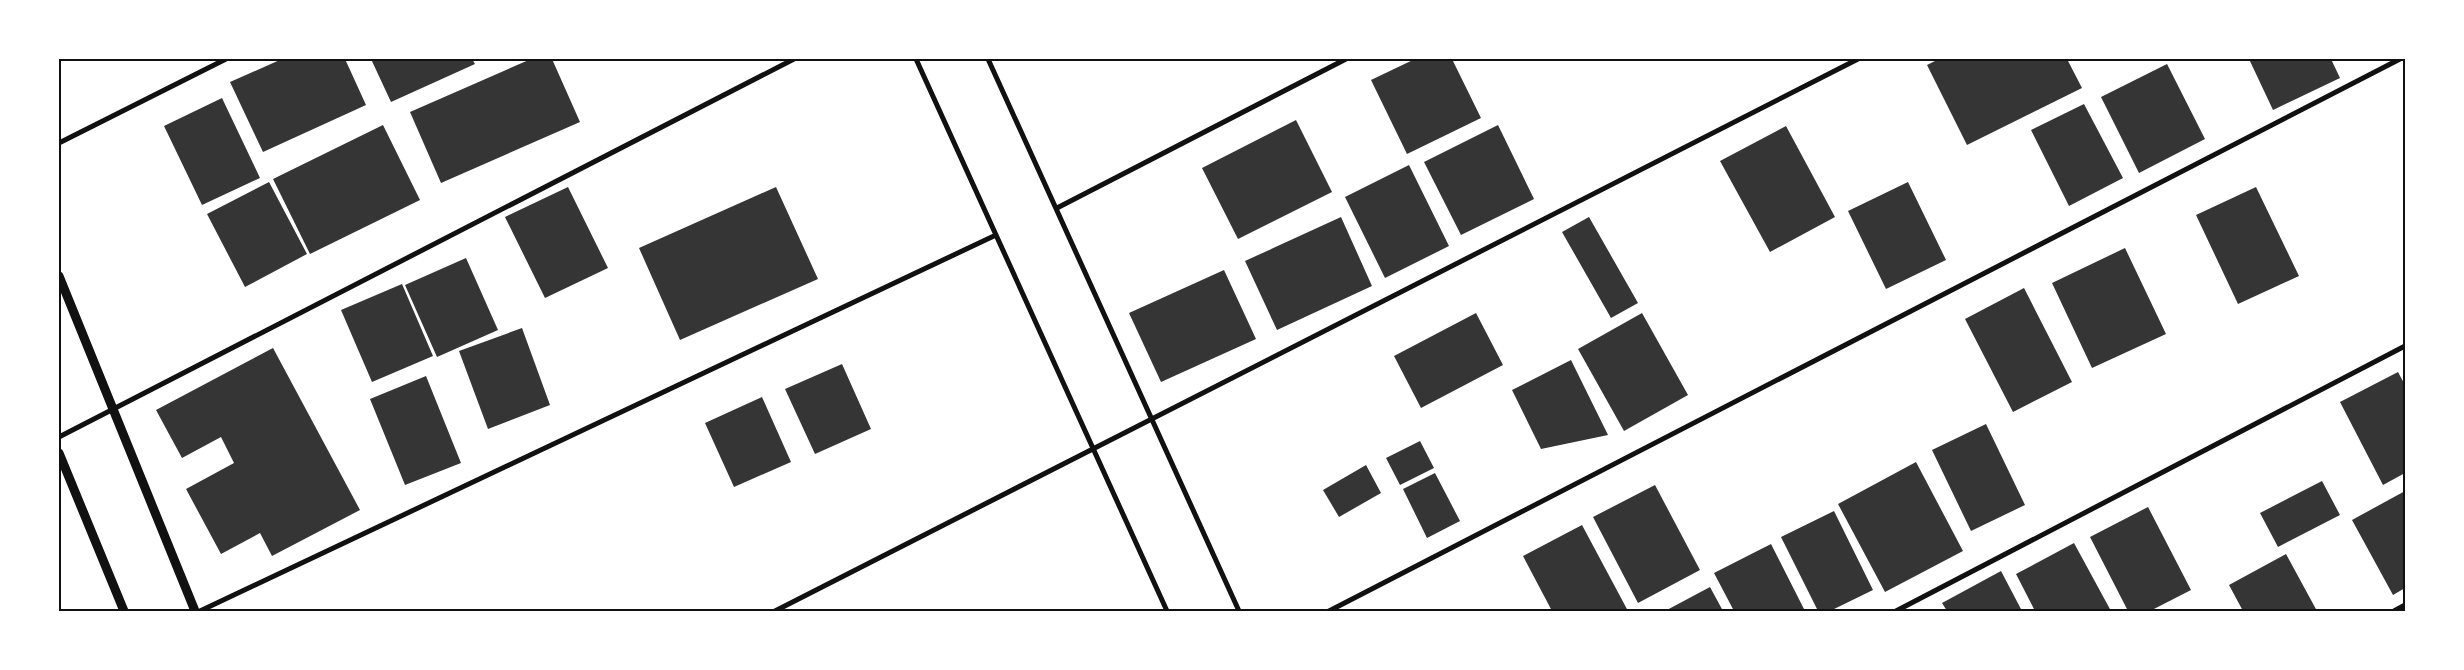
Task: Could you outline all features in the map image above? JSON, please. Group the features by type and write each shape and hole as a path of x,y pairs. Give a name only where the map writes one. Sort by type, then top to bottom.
{"street":[{"path":"59,143 226,59"},
{"path":"59,437 794,59"},
{"path":"916,59 1167,611"},
{"path":"988,59 1153,418 1239,611"},
{"path":"1057,208 1346,59"},
{"path":"775,611 1858,59"},
{"path":"1329,611 2400,59"},
{"path":"200,611 996,235"},
{"path":"59,276 195,611"},
{"path":"1896,611 2405,346"},
{"path":"59,453 124,611"},
{"path":"2394,611 2405,605"}],"building":[{"path":"282,59 345,59 366,105 263,152 230,82"},
{"path":"371,59 472,59 475,64 391,102"},
{"path":"531,59 552,59 580,122 441,183 410,112"},
{"path":"1415,59 1452,59 1481,118 1407,154 1371,80"},
{"path":"1939,59 2067,59 2082,88 1967,145 1927,65"},
{"path":"2249,59 2331,59 2340,78 2273,110"},
{"path":"2167,64 2205,139 2139,173 2101,97"},
{"path":"222,98 260,178 202,205 164,126"},
{"path":"2084,104 2123,178 2069,206 2031,130"},
{"path":"1296,120 1332,192 1238,239 1202,168"},
{"path":"383,125 420,200 310,254 273,179"},
{"path":"1498,125 1534,199 1461,235 1424,162"},
{"path":"1786,126 1835,217 1770,252 1720,161"},
{"path":"1409,165 1449,246 1385,278 1345,197"},
{"path":"269,182 307,254 245,287 207,214"},
{"path":"1908,182 1946,260 1886,289 1848,211"},
{"path":"568,187 608,268 545,298 505,217"},
{"path":"776,187 818,279 680,340 639,248"},
{"path":"2256,187 2299,276 2238,304 2196,215"},
{"path":"1341,217 1372,286 1277,330 1245,261"},
{"path":"1589,217 1638,303 1611,318 1562,232"},
{"path":"2125,248 2166,334 2092,368 2052,283"},
{"path":"466,258 498,330 437,357 405,285"},
{"path":"1224,270 1256,339 1161,382 1129,313"},
{"path":"402,284 433,356 372,382 341,310"},
{"path":"2024,288 2072,382 2013,412 1965,319"},
{"path":"1476,313 1503,365 1421,408 1394,356"},
{"path":"1642,313 1688,395 1624,431 1578,349"},
{"path":"522,328 550,405 488,429 459,351"},
{"path":"273,348 360,510 272,556 260,533 221,554 186,489 234,463 221,437 182,458 156,410"},
{"path":"1571,360 1608,435 1541,449 1512,390"},
{"path":"842,364 871,429 815,454 785,389"},
{"path":"2398,372 2405,385 2405,473 2383,485 2340,402"},
{"path":"426,376 461,463 405,485 370,399"},
{"path":"762,397 791,462 734,487 705,423"},
{"path":"1986,424 2025,505 1971,531 1932,450"},
{"path":"1420,441 1434,468 1400,485 1386,458"},
{"path":"1916,462 1963,551 1885,592 1838,504"},
{"path":"1366,465 1381,493 1339,517 1323,490"},
{"path":"1435,473 1460,521 1427,538 1403,489"},
{"path":"2322,481 2340,515 2278,547 2260,513"},
{"path":"1655,485 1700,570 1638,603 1593,517"},
{"path":"2405,491 2405,588 2393,595 2352,520"},
{"path":"2148,507 2191,590 2150,611 2128,611 2090,537"},
{"path":"1834,511 1873,590 1830,611 1818,611 1781,537"},
{"path":"1582,525 1628,611 1552,611 1523,556"},
{"path":"2074,543 2111,611 2035,611 2016,574"},
{"path":"1771,544 1805,611 1734,611 1714,573"},
{"path":"2286,554 2317,611 2243,611 2229,585"},
{"path":"2001,571 2022,611 1947,611 1942,603"},
{"path":"1710,587 1723,611 1665,611"}]}
